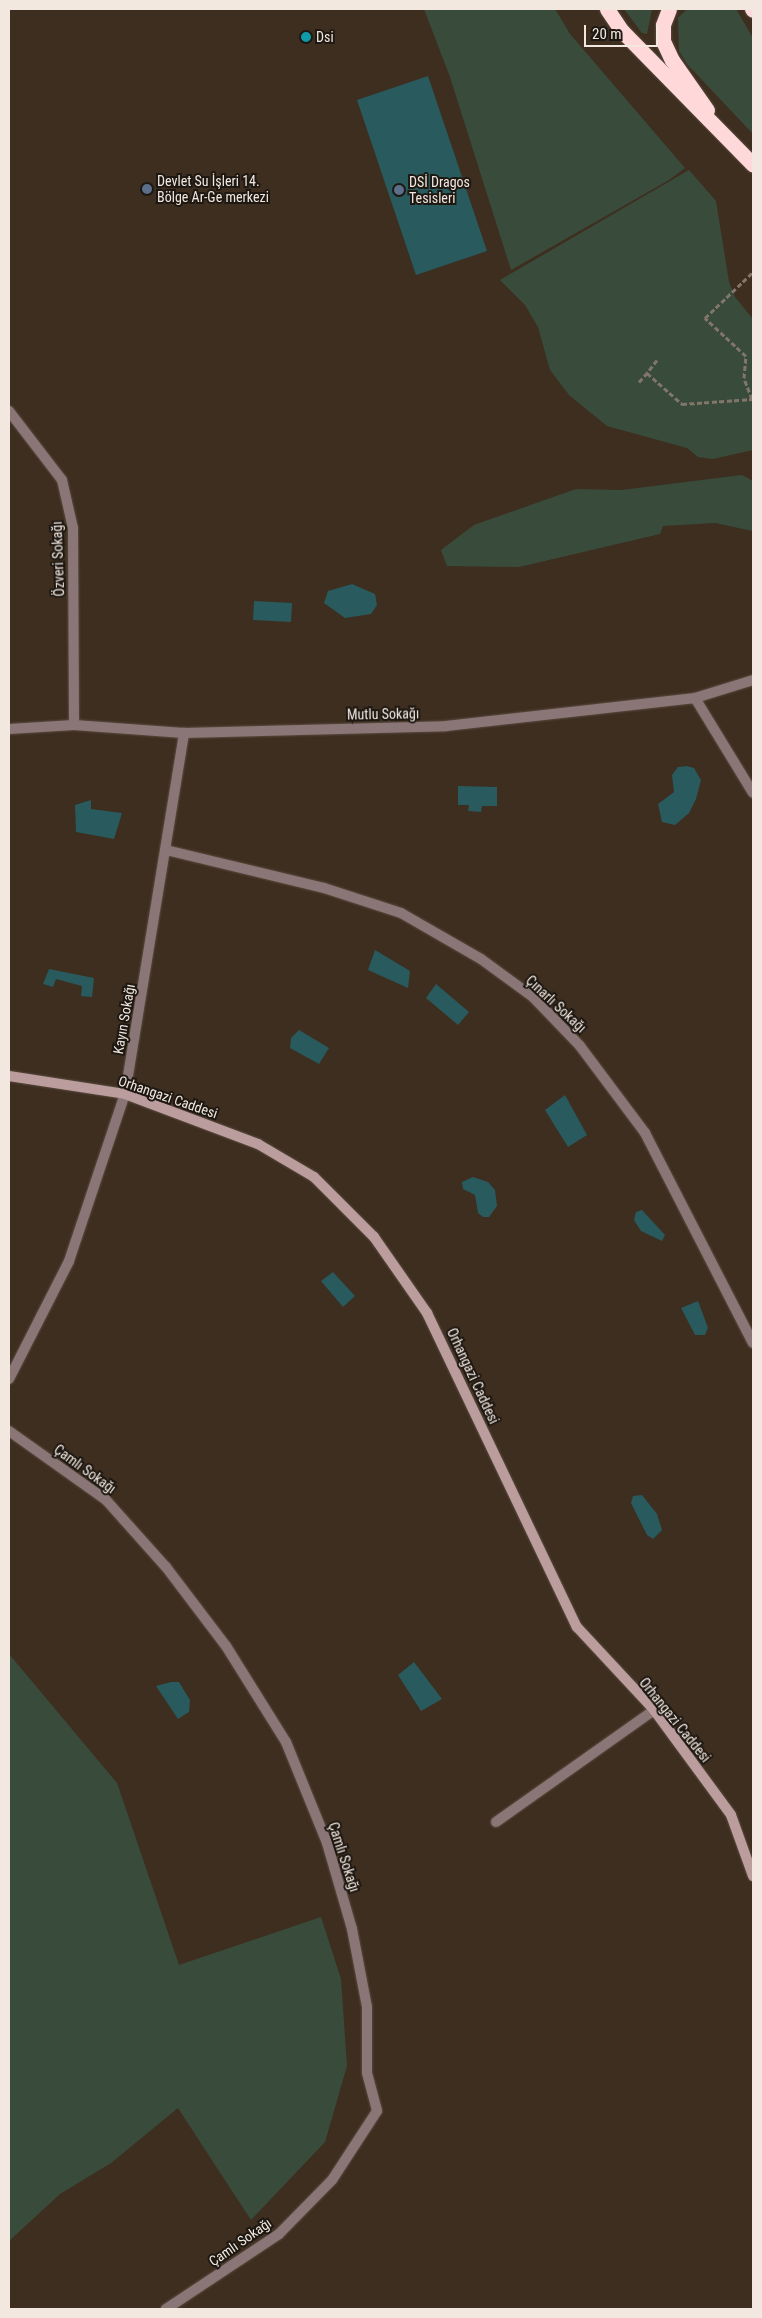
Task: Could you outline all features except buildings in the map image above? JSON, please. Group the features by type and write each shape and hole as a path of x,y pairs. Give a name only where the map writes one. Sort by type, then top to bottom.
{"highway":[{"path":"607,9 622,31 753,165"},
{"path":"669,9 663,25 663,41 720,133"}],"street":[{"name":"Özveri Sokağı","path":"9,411 62,480 73,528 74,725"},
{"name":"Mutlu Sokağı","path":"9,728 74,725 184,733 446,726 695,698 753,680"},
{"path":"695,698 753,793"},
{"name":"Kayın Sokağı","path":"9,1379 69,1262 125,1094 184,733"},
{"name":"Çınarlı Sokağı","path":"166,850 324,888 401,913 481,959 533,997 580,1046 646,1133 753,1343"},
{"name":"Orhangazi Caddesi","path":"9,1076 125,1094 258,1144 314,1177 374,1237 427,1313 577,1627 654,1710 731,1815 753,1876"},
{"name":"Çamlı Sokağı","path":"9,1431 106,1500 166,1567 226,1646 286,1742 327,1843 352,1928 367,2007 367,2073 377,2111 342,2165 332,2180 279,2234 166,2309"},
{"path":"496,1822 654,1710"}],"path":[{"path":"647,373 682,404 752,399 744,378 746,356 705,318 753,272"},
{"path":"639,382 657,360"}],"green space":[{"path":"424,9 555,9 570,34 685,168 669,180 511,270 450,77"},
{"path":"624,9 652,9 647,34 642,33"},
{"path":"687,9 736,9 753,38 753,134 687,64 679,51 678,18"},
{"path":"689,170 716,201 729,282 735,297 753,319 753,450 713,459 698,457 687,448 607,426 569,395 550,370 538,327 525,305 500,280"},
{"path":"742,475 753,481 753,531 715,523 663,526 660,534 519,567 447,566 441,550 474,525 576,489 622,490"},
{"path":"9,1654 117,1783 179,1965 321,1917 341,1979 347,2066 325,2142 251,2220 178,2108 111,2163 60,2194 9,2241"}],"water":[{"path":"428,76 487,251 416,275 357,100"},
{"path":"352,584 375,594 377,605 371,614 345,618 324,603 328,591"},
{"path":"254,601 292,603 291,622 253,620"},
{"path":"687,766 694,768 701,780 696,799 689,813 675,825 662,822 658,804 674,792 672,775 678,767"},
{"path":"458,786 497,787 497,806 482,806 481,812 468,811 469,805 458,805"},
{"path":"91,800 91,809 122,813 114,839 76,832 75,805"},
{"path":"375,950 410,971 408,988 368,970"},
{"path":"49,969 94,978 92,997 81,996 82,986 56,979 53,987 43,984"},
{"path":"436,984 469,1012 458,1025 426,998"},
{"path":"299,1030 329,1048 319,1064 290,1048 291,1038"},
{"path":"565,1095 587,1135 568,1147 545,1110"},
{"path":"473,1177 488,1182 495,1190 497,1206 489,1217 483,1217 478,1213 475,1195 463,1189 462,1182"},
{"path":"642,1210 665,1235 662,1241 641,1231 634,1220 636,1212"},
{"path":"333,1272 355,1296 343,1307 321,1281"},
{"path":"698,1301 708,1328 705,1335 695,1335 681,1308"},
{"path":"642,1495 657,1514 662,1530 653,1539 647,1535 631,1503 633,1496"},
{"path":"414,1662 442,1699 421,1711 398,1675"},
{"path":"179,1682 190,1700 189,1712 178,1719 156,1686"}],"place":[{"name":"Dsi","path":"306,37"},
{"name":"Devlet Su İşleri 14. Bölge Ar-Ge merkezi","path":"147,189"},
{"name":"DSİ Dragos Tesisleri","path":"399,190"}]}
